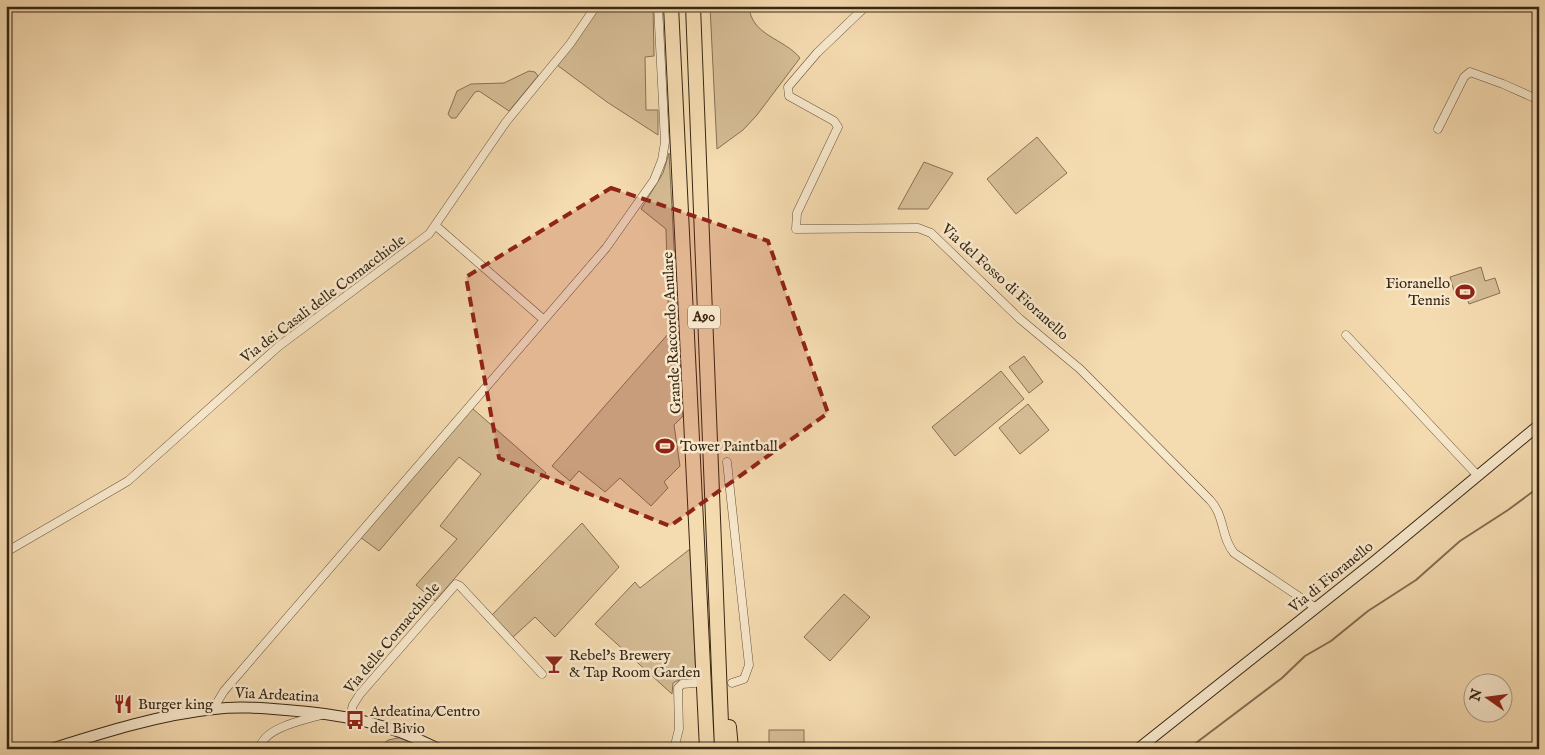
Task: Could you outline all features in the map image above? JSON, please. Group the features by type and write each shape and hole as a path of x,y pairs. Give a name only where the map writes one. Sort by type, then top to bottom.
{"highway":[{"name":"Grande Raccordo Anulare","path":"671,6 708,749"},
{"name":"A90","path":"693,6 722,749"},
{"path":"716,627 725,668 731,749"},
{"path":"703,749 707,734"}],"street":[{"name":"Via dei Casali delle Cornacchiole","path":"6,552 128,480 279,346 411,249 436,226 506,122 562,55 596,6"},
{"path":"213,709 224,691 244,666 606,248 644,196 659,170 665,142 658,6"},
{"name":"Via del Fosso di Fioranello","path":"866,6 817,53 788,87 789,96 834,121 838,127 797,213 796,229 918,228 931,233 1020,319 1080,369 1213,504 1221,516 1229,546 1234,554 1316,608"},
{"path":"1438,129 1464,77 1470,72 1539,100"},
{"path":"436,226 543,320"},
{"path":"1346,335 1478,476"},
{"name":"Via di Fioranello","path":"1138,749 1316,608 1539,425"},
{"path":"726,462 749,666 744,679 732,683"},
{"name":"Via delle Cornacchiole","path":"350,716 353,705 360,694 457,584 542,674"},
{"path":"674,749 679,729 678,688 682,684 695,683"},
{"name":"Via Ardeatina","path":"51,749 126,726 213,709 248,708 350,716 396,729 439,749"},
{"path":"260,749 261,742 288,724 327,713"}],"highlighted area":[{"path":"611,188 768,241 828,413 670,526 499,458 466,277"}],"shaded area":[{"path":"599,6 653,6 654,56 645,57 646,110 658,110 658,135 607,102 557,65 574,45"},
{"path":"710,6 749,6 751,16 756,24 769,36 786,46 800,58 757,115 743,130 717,149"},
{"path":"529,71 535,72 538,76 509,111 479,91 475,92 456,118 451,118 448,114 457,91 471,84 504,83"},
{"path":"1037,137 1067,173 1016,214 987,179"},
{"path":"669,153 683,416 674,425 680,466 664,482 668,488 651,506 620,478 605,492 579,471 570,481 552,466 669,333 666,229 641,209 663,173"},
{"path":"924,162 953,173 928,209 898,209"},
{"path":"1481,267 1485,281 1495,278 1500,293 1469,304 1464,289 1467,287 1454,291 1450,277"},
{"path":"1024,356 1043,382 1029,393 1009,367"},
{"path":"1001,371 1024,399 955,456 932,427"},
{"path":"1028,404 1049,430 1020,454 999,428"},
{"path":"472,408 546,473 435,601 416,585 457,539 440,526 481,474 459,457 379,551 360,537"},
{"path":"582,523 619,567 555,637 535,617 512,638 492,615"},
{"path":"690,549 696,678 679,680 673,683 672,694 595,624 635,582 640,588"},
{"path":"844,594 870,617 830,661 804,637"},
{"path":"769,730 804,730 804,749 769,749"},
{"path":"403,737 422,746 420,749 378,749 388,740"}],"waterway":[{"path":"1188,749 1282,678 1305,656 1331,641 1368,611 1416,580 1460,541 1539,487"}],"place":[{"name":"Fioranello Tennis","path":"1465,292"},
{"name":"Tower Paintball","path":"665,446"},
{"name":"Rebel's Brewery & Tap Room Garden","path":"554,664"},
{"name":"Burger king","path":"123,704"},
{"name":"Ardeatina/Centro del Bivio","path":"355,720"}]}
